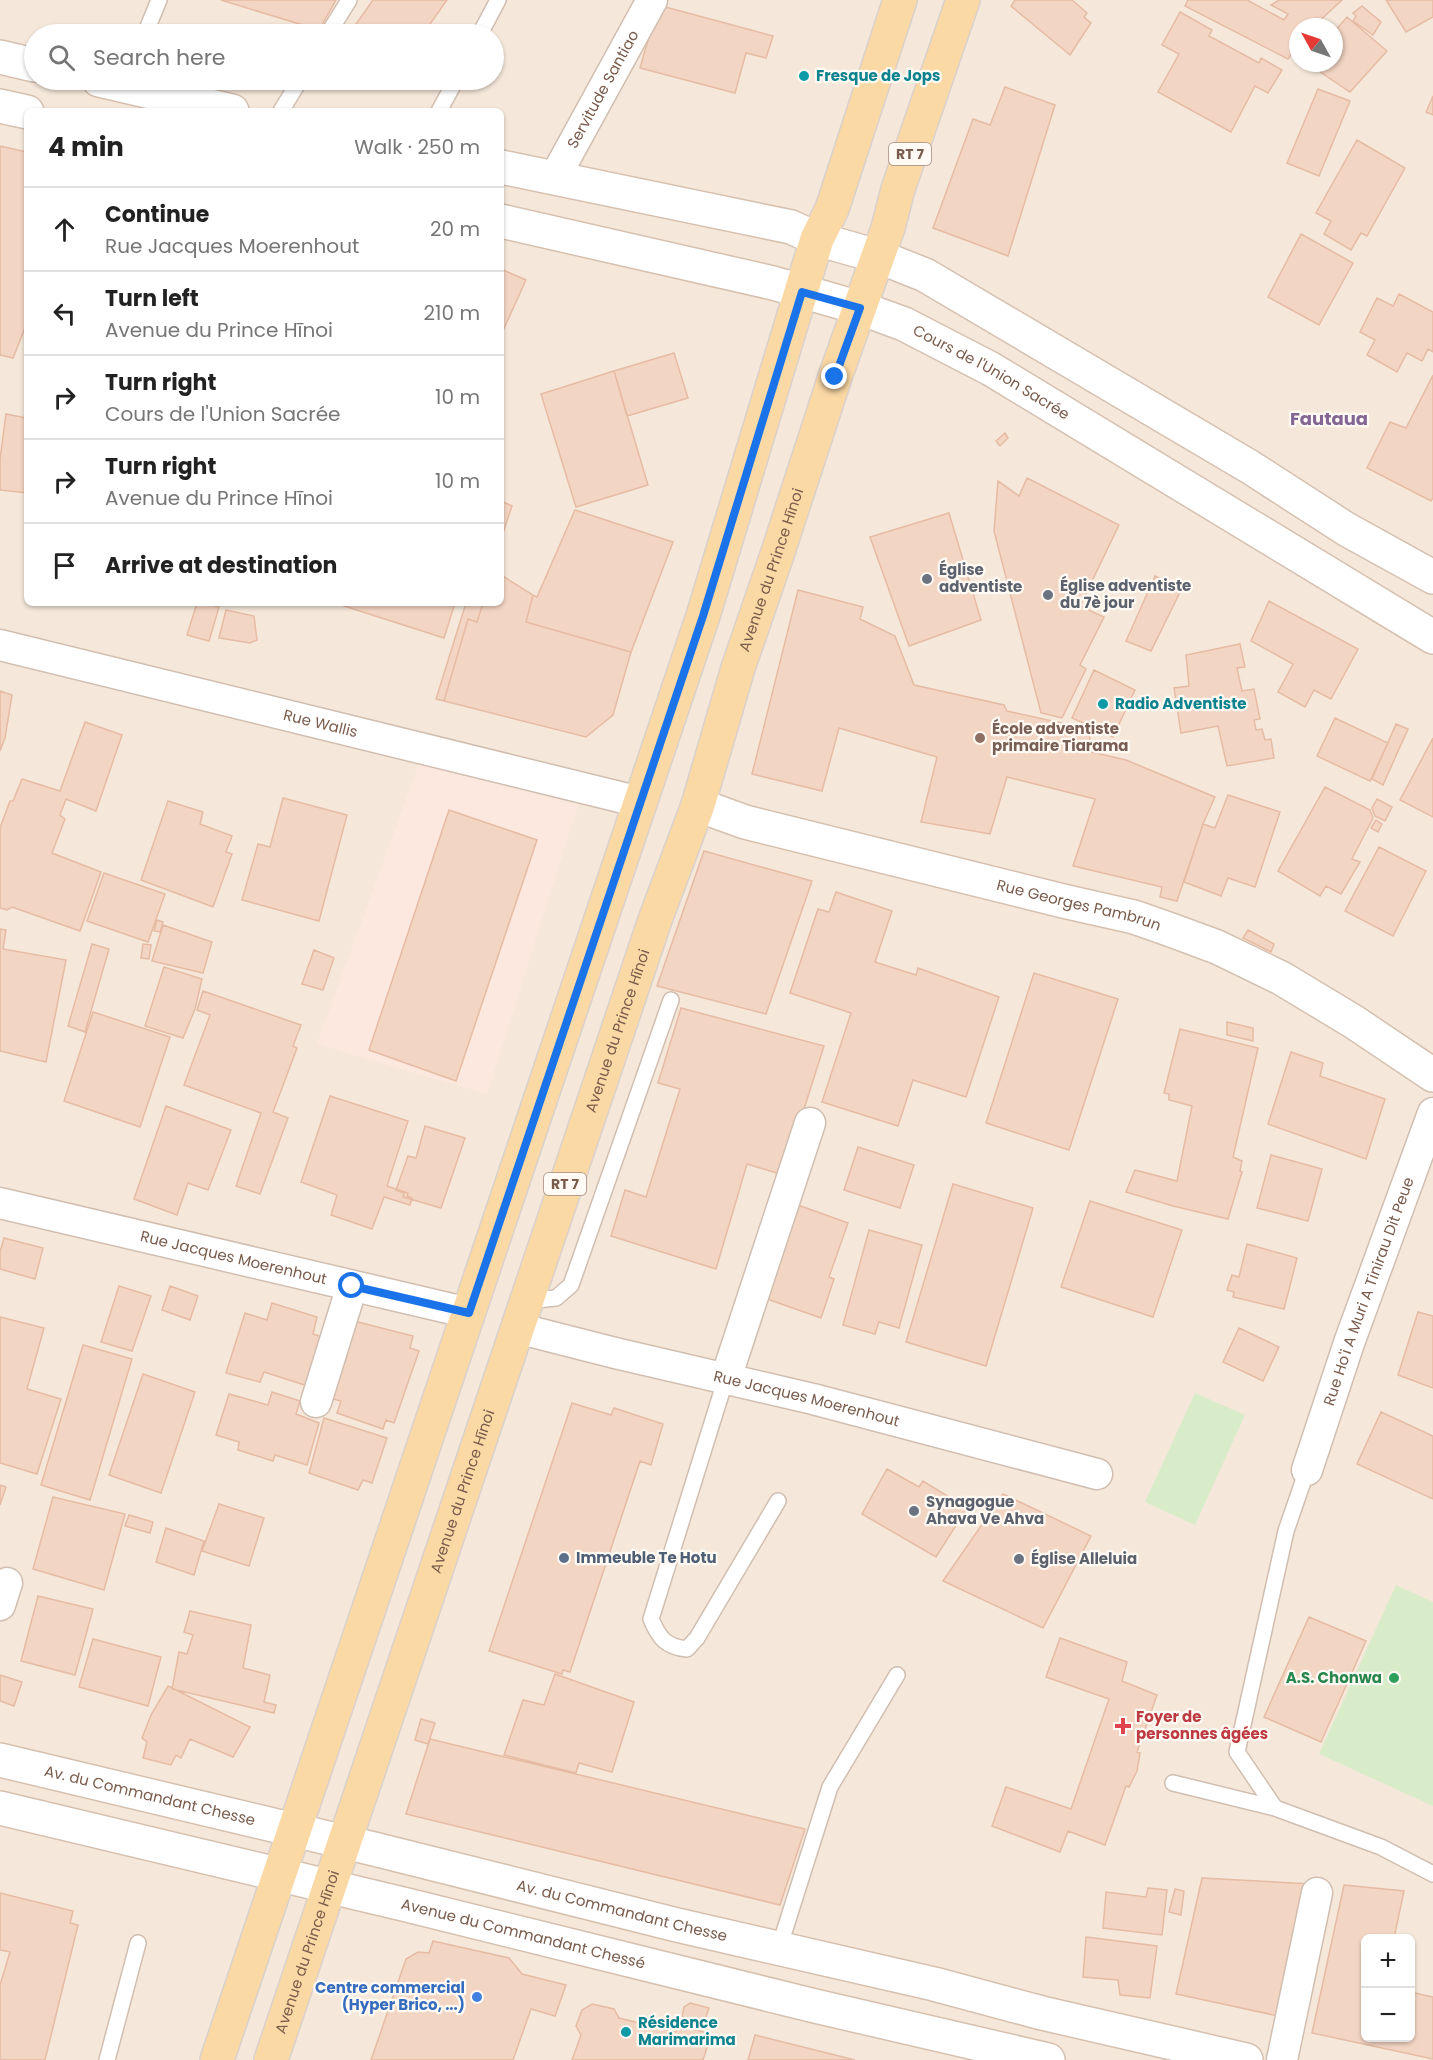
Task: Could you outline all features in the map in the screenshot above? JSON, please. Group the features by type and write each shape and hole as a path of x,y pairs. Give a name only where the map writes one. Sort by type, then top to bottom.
{"main road":[{"path":"217,2060 722,556 817,239 832,209 900,0"},
{"name":"Avenue du Prince Hīnoi","path":"271,2060 655,920 698,806 738,668 963,0"},
{"path":"0,57 24,63"},
{"path":"151,90 220,108"},
{"path":"0,106 24,111"},
{"path":"504,168 791,227 817,239 877,256 925,275 1250,467 1346,530 1431,571"},
{"name":"Cours de l'Union Sacrée","path":"504,222 773,283 860,308 904,324 992,369 1433,637"},
{"name":"Rue Georges Pambrun","path":"698,806 745,822 1134,917 1162,927 1217,948 1281,978 1354,1022 1433,1075"},
{"name":"Av. du Commandant Chesse","path":"0,1760 677,1925 934,1984 1042,2013 1246,2060"},
{"name":"Avenue du Commandant Chessé","path":"0,1808 329,1886 815,2006 1048,2060"}],"street":[{"name":"Servitude Santiao","path":"555,177 652,0"},
{"name":"Rue Wallis","path":"0,645 640,802"},
{"name":"Rue Ho'i A Muri A Tinirau Dit Peue","path":"1307,1470 1349,1342 1433,1113"},
{"path":"726,1378 810,1123"},
{"name":"Rue Jacques Moerenhout","path":"0,1203 469,1313"},
{"path":"316,1402 352,1286"},
{"name":"Rue Jacques Moerenhout","path":"521,1314 615,1353 813,1399 1097,1474"},
{"path":"1282,2060 1317,1893"}],"lane":[{"path":"149,24 159,0"},
{"path":"334,24 349,0"},
{"path":"485,24 498,0"},
{"path":"283,108 294,90"},
{"path":"441,108 451,90"},
{"path":"521,1314 556,1298 571,1285 671,1000"},
{"path":"726,1378 651,1619 657,1633 674,1648 687,1649 697,1638 778,1501"},
{"path":"1275,1808 1237,1752 1286,1531 1307,1470"},
{"path":"779,1948 830,1787 897,1675"},
{"path":"1173,1783 1275,1808 1381,1847 1433,1874"},
{"path":"107,2060 138,1943"}],"shaded area":[{"path":"0,0 1433,0 1433,2060 0,2060"},
{"path":"419,764 578,805 487,1094 317,1044"}],"green space":[{"path":"1195,1393 1245,1415 1195,1525 1145,1502"},
{"name":"A.S. Chonwa","path":"1396,1585 1433,1602 1433,1806 1319,1754"}],"building":[{"path":"221,0 336,0 322,24 299,24"},
{"path":"373,0 447,0 430,24 356,24"},
{"path":"1015,0 1072,0 1087,13 1084,17 1091,23 1070,55 1011,6"},
{"path":"1188,0 1247,0 1284,20 1288,14 1271,5 1279,0 1342,0 1323,18 1289,18 1288,59 1185,6"},
{"path":"1386,0 1433,0 1433,17 1406,32"},
{"path":"658,5 773,36 766,58 746,53 735,93 640,68"},
{"path":"1362,6 1381,22 1373,35 1353,21 1356,16 1353,13"},
{"path":"1180,12 1212,30 1209,36 1259,63 1261,58 1282,70 1268,93 1255,86 1231,132 1158,92 1179,54 1162,45"},
{"path":"1347,17 1387,51 1350,92 1320,72 1343,72 1343,22"},
{"path":"1005,87 1055,105 1008,256 933,228 973,119 990,125"},
{"path":"1318,89 1350,101 1319,176 1287,163"},
{"path":"1433,96 1433,115 1426,112"},
{"path":"1357,140 1405,168 1367,236 1361,233 1351,250 1324,234 1331,221 1316,213"},
{"path":"0,146 24,151 24,330 13,358 0,355"},
{"path":"1301,234 1353,263 1319,325 1268,297"},
{"path":"504,270 526,280 504,328"},
{"path":"1399,294 1433,312 1433,352 1428,349 1422,361 1407,353 1397,372 1367,355 1375,340 1360,332 1377,298 1393,306"},
{"path":"674,353 688,398 627,416 614,371"},
{"path":"614,371 648,485 576,507 541,394"},
{"path":"1433,375 1433,498 1431,501 1367,468 1390,422 1406,428"},
{"path":"6,414 24,417 24,493 0,490 0,459"},
{"path":"1005,433 1008,438 1000,446 996,441"},
{"name":"Église adventiste du 7è jour","path":"1027,478 1119,525 1080,606 1104,617 1080,665 1086,669 1062,718 1041,713 994,531 998,481 1019,496"},
{"path":"504,502 512,506 504,530"},
{"path":"575,510 673,542 631,652 526,622 533,595 537,597"},
{"name":"Église adventiste","path":"949,513 981,620 909,646 870,537"},
{"path":"1155,576 1182,588 1151,651 1126,641"},
{"path":"504,577 533,595 526,622 631,652 613,715 586,737 444,701 468,619 477,622 482,606 504,606"},
{"name":"École adventiste primaire Tiarama","path":"798,590 863,607 860,619 895,636 914,685 1004,705 1007,711 1089,729 1091,752 1126,760 1215,797 1203,824 1177,901 1160,897 1162,887 1073,866 1095,799 1007,777 990,834 921,822 937,757 839,728 822,791 752,774"},
{"path":"1269,601 1358,649 1331,699 1314,690 1305,707 1278,692 1293,664 1251,641"},
{"path":"196,606 219,607 209,641 187,635"},
{"path":"344,606 454,606 444,638"},
{"path":"465,606 482,606 477,622 468,619 444,701 436,699"},
{"path":"226,610 254,616 257,640 250,643 219,638"},
{"path":"1240,644 1245,667 1237,668 1242,691 1254,689 1260,719 1254,720 1256,730 1262,729 1265,740 1271,739 1274,758 1227,766 1218,726 1181,733 1174,688 1189,686 1186,655"},
{"name":"Radio Adventiste","path":"1094,670 1135,690 1113,737 1072,718"},
{"path":"0,691 12,695 5,738 0,751"},
{"path":"1335,718 1388,743 1370,781 1317,756"},
{"path":"85,722 122,735 96,811 66,799 60,815 65,819 52,853 101,872 80,931 12,907 7,910 0,908 0,828 10,801 13,801 22,779 60,791"},
{"path":"1396,724 1408,729 1383,785 1372,779"},
{"path":"1433,738 1433,817 1400,800"},
{"path":"1325,787 1370,810 1373,818 1352,859 1360,862 1341,894 1326,886 1320,896 1278,871"},
{"path":"1228,795 1280,812 1255,887 1228,878 1221,896 1184,882 1203,824 1215,828"},
{"path":"283,798 347,815 319,921 242,900 258,844 270,847"},
{"path":"1377,799 1392,807 1385,821 1375,816 1372,808"},
{"path":"168,801 203,812 200,824 232,836 226,852 232,854 213,907 141,880"},
{"path":"449,810 537,840 456,1081 369,1050"},
{"path":"1376,820 1382,824 1378,832 1371,828"},
{"path":"1379,847 1426,871 1393,936 1345,911"},
{"path":"704,851 812,881 766,1014 657,986"},
{"path":"104,873 165,894 148,942 87,921"},
{"path":"836,892 892,911 875,962 916,975 918,968 999,997 966,1097 913,1080 898,1126 822,1102 851,1013 790,993 818,909 829,912"},
{"path":"157,920 163,922 160,932 154,931"},
{"path":"163,925 212,942 203,973 152,961"},
{"path":"0,929 6,930 3,949 66,960 46,1062 0,1051"},
{"path":"1248,930 1274,944 1271,952 1243,938"},
{"path":"92,944 109,949 85,1032 68,1026"},
{"path":"143,944 151,945 149,959 141,958"},
{"path":"314,950 334,958 323,990 302,984"},
{"path":"164,967 202,979 195,1009 183,1038 145,1026"},
{"path":"1034,973 1118,999 1069,1150 986,1123"},
{"path":"203,991 301,1025 293,1046 297,1048 273,1112 288,1118 260,1194 236,1186 261,1113 184,1085 210,1015 197,1010"},
{"path":"681,1008 824,1046 783,1175 747,1164 716,1269 611,1236 625,1190 646,1197 680,1089 658,1083"},
{"path":"93,1012 170,1037 140,1127 64,1101"},
{"path":"1227,1022 1253,1028 1253,1041 1227,1035"},
{"path":"1180,1029 1258,1048 1233,1157 1242,1161 1240,1171 1242,1172 1228,1219 1126,1192 1135,1170 1177,1181 1192,1106 1169,1100 1169,1094 1164,1093"},
{"path":"1291,1052 1323,1063 1320,1076 1385,1099 1366,1159 1268,1124"},
{"path":"330,1096 408,1121 387,1186 408,1193 407,1196 412,1198 410,1205 384,1197 372,1229 331,1215 337,1195 301,1182"},
{"path":"166,1106 231,1130 208,1190 188,1183 177,1215 134,1199"},
{"path":"425,1126 465,1138 441,1208 403,1197 404,1193 396,1190 408,1156 416,1158"},
{"path":"858,1147 914,1165 900,1208 844,1190"},
{"path":"1271,1155 1322,1169 1308,1221 1257,1208"},
{"path":"953,1184 1033,1208 986,1366 906,1342"},
{"path":"1090,1201 1182,1230 1153,1317 1061,1287"},
{"path":"798,1205 848,1223 829,1277 834,1279 821,1318 767,1299"},
{"path":"869,1230 922,1245 899,1328 879,1322 875,1334 843,1325"},
{"path":"4,1238 43,1248 35,1279 0,1269 0,1252"},
{"path":"1247,1244 1297,1258 1284,1309 1233,1297 1234,1292 1227,1290 1232,1275 1239,1277"},
{"path":"119,1286 151,1296 132,1351 101,1342"},
{"path":"170,1286 198,1296 190,1320 162,1310"},
{"path":"272,1303 317,1317 313,1334 331,1340 314,1388 264,1372 260,1382 226,1373 245,1313 267,1320"},
{"path":"1418,1312 1433,1316 1433,1388 1398,1375"},
{"path":"0,1317 44,1328 27,1389 61,1399 37,1474 0,1463"},
{"path":"354,1321 413,1336 410,1348 419,1351 394,1423 386,1420 383,1429 337,1413 341,1401 329,1398"},
{"path":"1239,1328 1279,1347 1263,1381 1223,1362"},
{"path":"83,1345 132,1359 90,1500 41,1485"},
{"path":"143,1374 195,1392 161,1493 109,1475"},
{"path":"272,1392 300,1401 296,1414 319,1423 307,1465 275,1455 273,1461 238,1450 239,1442 216,1435 229,1394 268,1405"},
{"name":"Immeuble Te Hotu","path":"572,1403 611,1415 614,1408 663,1424 651,1465 640,1461 570,1672 563,1670 562,1674 489,1651"},
{"path":"1381,1412 1433,1436 1433,1499 1357,1464"},
{"path":"324,1418 387,1438 372,1483 363,1480 358,1490 309,1473"},
{"name":"Synagogue Ahava Ve Ahva","path":"887,1469 919,1487 923,1481 967,1508 936,1557 862,1514"},
{"path":"0,1485 6,1487 0,1505"},
{"name":"Église Alleluia","path":"1003,1494 1091,1536 1043,1628 943,1581"},
{"path":"53,1497 125,1514 104,1590 33,1569"},
{"path":"219,1504 264,1518 249,1566 202,1551"},
{"path":"129,1515 153,1522 150,1533 125,1526"},
{"path":"166,1528 204,1541 194,1575 156,1562"},
{"path":"38,1596 93,1609 75,1675 21,1661"},
{"path":"190,1611 251,1625 243,1668 270,1675 264,1702 276,1705 274,1713 172,1689 179,1652 187,1654 193,1635 184,1632"},
{"name":"A.S. Chonwa","path":"1309,1617 1366,1641 1321,1742 1264,1717"},
{"name":"Foyer de personnes âgées","path":"1060,1638 1127,1662 1122,1681 1157,1695 1137,1752 1140,1753 1137,1771 1129,1787 1126,1786 1105,1845 1068,1831 1060,1852 992,1826 1006,1787 1071,1809 1109,1699 1046,1677"},
{"path":"93,1639 161,1657 148,1706 79,1687"},
{"path":"555,1674 634,1702 612,1772 579,1763 576,1773 504,1755 523,1700 544,1705"},
{"path":"0,1675 22,1682 14,1706 0,1701"},
{"path":"168,1686 250,1727 233,1757 190,1739 181,1758 176,1755 171,1765 143,1758 147,1742 142,1738 151,1715"},
{"path":"421,1719 435,1723 428,1744 415,1740"},
{"path":"430,1739 805,1829 780,1905 406,1814"},
{"path":"1202,1878 1311,1884 1283,2017 1176,1994"},
{"path":"1344,1885 1404,1891 1395,1934 1361,1934 1361,2042 1415,2042 1415,1993 1433,1997 1433,2059 1312,2033"},
{"path":"1148,1888 1167,1890 1162,1935 1103,1928 1106,1892 1146,1897"},
{"path":"1175,1889 1184,1891 1181,1915 1169,1912"},
{"path":"0,1893 73,1911 70,1923 78,1925 45,2060 0,2060 0,1985 10,1952 0,1950"},
{"path":"1086,1937 1157,1946 1150,1998 1120,1995 1118,1980 1083,1977"},
{"name":"Centre commercial (Hyper Brico, ...)","path":"433,1941 509,1958 522,1974 566,1985 555,2016 531,2009 513,2060 371,2060 406,1959 418,1952 429,1953"},
{"path":"690,2003 709,2008 704,2022 682,2017 684,2007"},
{"name":"Résidence Marimarima","path":"592,2004 614,2009 619,2018 675,2032 683,2026 704,2032 709,2041 703,2060 572,2060 581,2035 576,2026 582,2010"},
{"path":"755,2035 855,2060 748,2060"}],"place":[{"name":"Fresque de Jops","path":"804,76"},
{"name":"Église adventiste","path":"927,579"},
{"name":"Église adventiste du 7è jour","path":"1048,595"},
{"name":"Radio Adventiste","path":"1103,704"},
{"name":"École adventiste primaire Tiarama","path":"980,738"},
{"name":"Synagogue Ahava Ve Ahva","path":"914,1511"},
{"name":"Immeuble Te Hotu","path":"564,1558"},
{"name":"Église Alleluia","path":"1019,1559"},
{"name":"A.S. Chonwa","path":"1394,1678"},
{"name":"Foyer de personnes âgées","path":"1123,1726"},
{"name":"Centre commercial (Hyper Brico, ...)","path":"477,1997"},
{"name":"Résidence Marimarima","path":"626,2032"}],"district":[{"name":"Fautaua","path":"1329,419"}],"route":[{"path":"352,1286 469,1313 703,616 802,292 860,308 835,377"}]}
